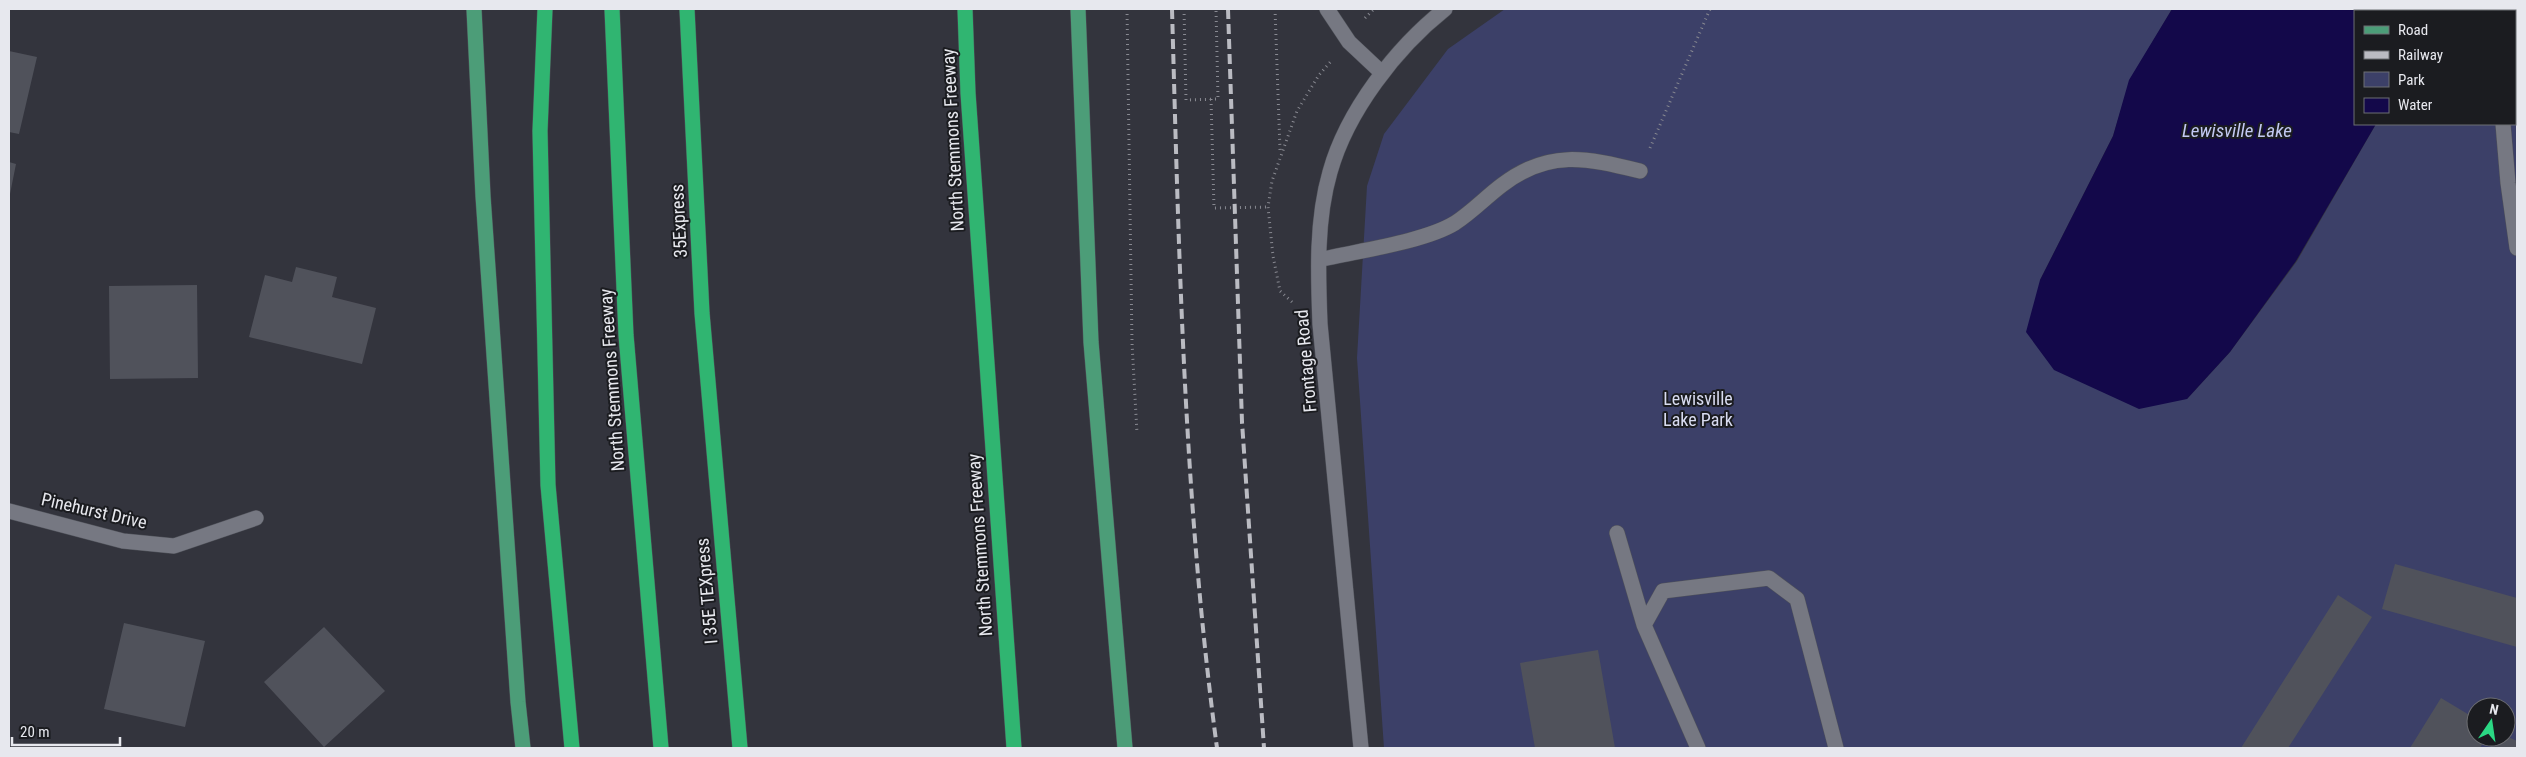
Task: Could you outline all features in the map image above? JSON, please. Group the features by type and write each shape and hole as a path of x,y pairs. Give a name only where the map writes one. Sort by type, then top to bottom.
{"highway":[{"path":"545,9 540,131 548,485 572,748"},
{"name":"North Stemmons Freeway","path":"612,9 626,335 661,748"},
{"name":"35Express","path":"687,9 702,313 712,431"},
{"name":"North Stemmons Freeway","path":"965,9 968,93 1014,748"},
{"name":"I 35E TEXpress","path":"712,431 740,748"}],"main road":[{"path":"474,9 484,206 517,692 523,748"},
{"path":"1078,9 1091,342 1125,748"}],"street":[{"path":"1327,9 1349,42 1382,73"},
{"name":"Frontage Road","path":"1361,748 1320,324 1319,260 1322,212 1330,171 1339,147 1365,97 1405,44 1445,9"},
{"path":"2504,125 2508,183 2517,248"},
{"path":"1319,260 1428,234 1454,223 1504,183 1535,164 1568,159 1605,163 1640,171"},
{"name":"Pinehurst Drive","path":"9,511 123,541 174,546 256,518"},
{"path":"1618,533 1644,625 1698,748"},
{"path":"1644,625 1663,592 1769,578 1797,598 1836,748"}],"path":[{"path":"1128,9 1132,343 1137,433"},
{"path":"1184,9 1186,100 1218,99 1216,9"},
{"path":"1275,9 1280,153"},
{"path":"1640,171 1710,9"},
{"path":"1211,99 1214,208 1268,208"}],"green space":[{"name":"Lewisville Lake Park","path":"1505,9 2172,9 2130,80 2113,136 2040,280 2187,399 2230,352 2297,261 2375,125 2516,125 2516,10 2448,10 2517,9 2517,748 1384,748 1357,358 1367,186 1384,134 1448,49"}],"water":[{"name":"Lewisville Lake","path":"2172,9 2449,9 2354,10 2354,125 2375,125 2296,261 2230,352 2187,399 2139,409 2054,370 2026,332 2040,280 2113,136 2129,80"}],"building":[{"path":"9,51 37,57 19,134 9,132"},
{"path":"9,162 16,164 10,194 9,194"},
{"path":"296,267 337,277 332,297 376,308 362,364 249,337 265,275 292,282"},
{"path":"197,285 198,378 110,379 109,286"},
{"path":"2395,564 2517,598 2517,647 2382,609"},
{"path":"2338,595 2372,617 2288,748 2241,748"},
{"path":"124,623 205,641 185,727 104,709"},
{"path":"324,627 385,691 324,747 264,682"},
{"path":"1598,650 1615,748 1535,748 1520,663"},
{"path":"2441,698 2466,713 2466,747 2481,747 2480,748 2410,748"},
{"path":"2517,741 2517,748 2490,748 2516,747"}],"railway":[{"path":"1172,9 1177,194 1190,472 1197,564 1217,748"},
{"path":"1228,9 1242,422 1264,748"}]}
